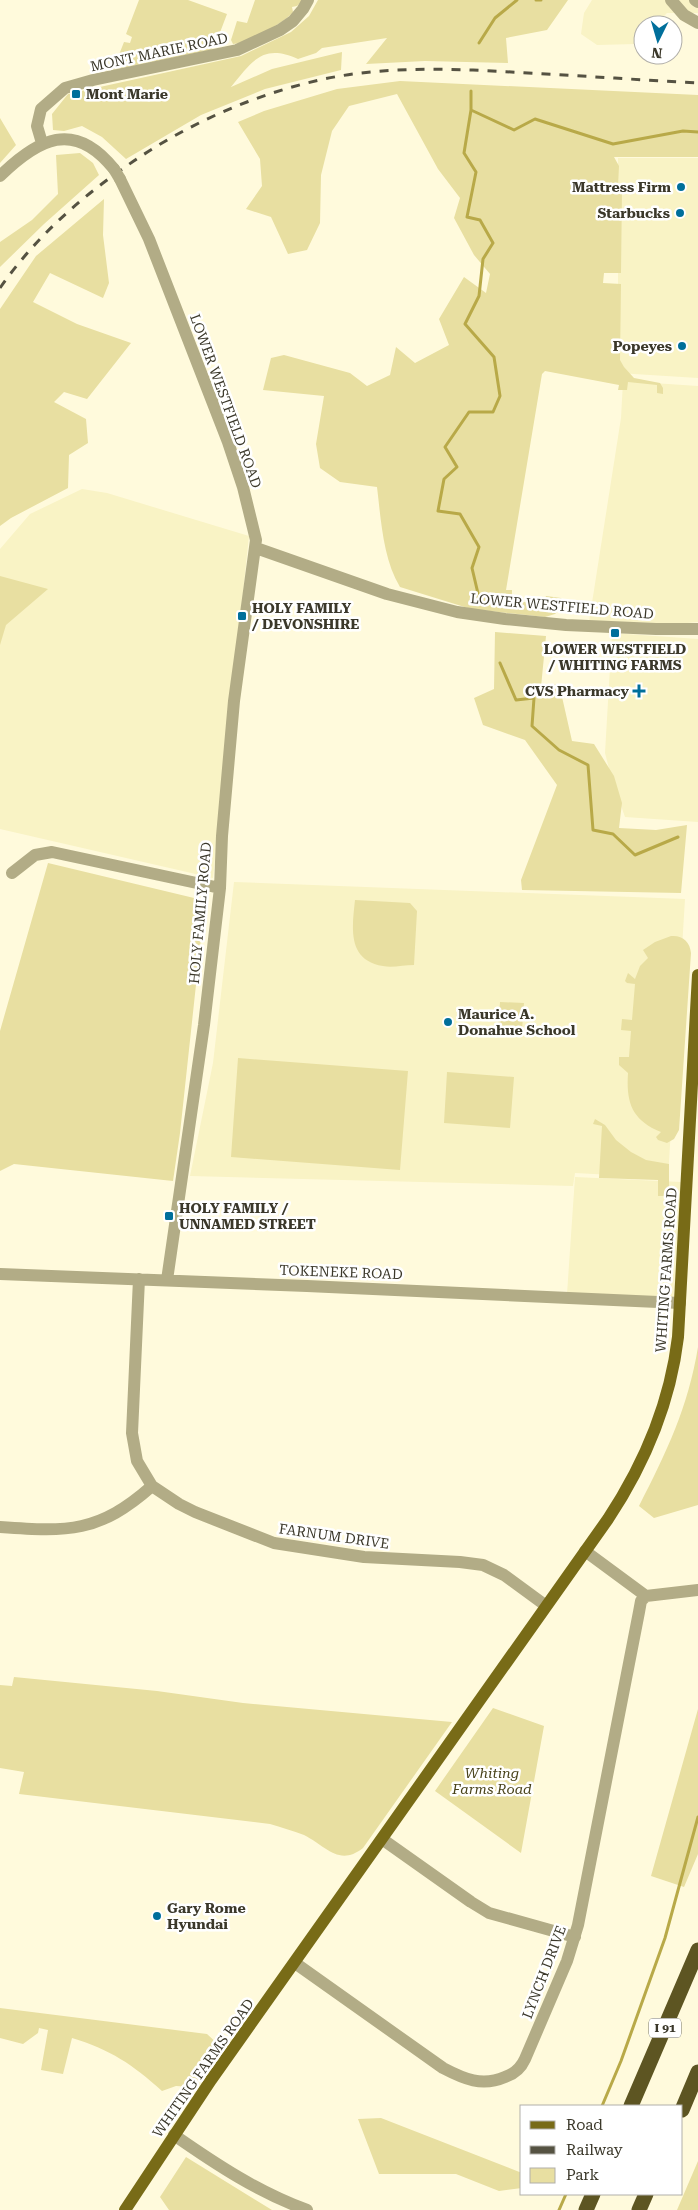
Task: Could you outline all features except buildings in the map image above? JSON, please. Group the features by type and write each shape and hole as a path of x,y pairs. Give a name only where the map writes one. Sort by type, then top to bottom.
{"highway":[{"name":"I 91","path":"631,2105 698,1950"},
{"path":"683,2108 698,2072"},
{"path":"586,2210 593,2195"},
{"path":"639,2210 646,2195"}],"main road":[{"name":"WHITING FARMS ROAD","path":"124,2210 247,2028 295,1963 585,1551 636,1474 651,1441 666,1399 674,1365 680,1303 698,975"}],"street":[{"name":"MONT MARIE ROAD","path":"42,143 37,126 41,109 65,88 93,80 237,50 280,30 293,21 308,0"},
{"path":"671,0 684,15 698,23"},
{"name":"LOWER WESTFIELD ROAD","path":"0,176 23,156 42,143 63,139 79,141 97,151 117,174 149,239 228,442 252,522 256,548 387,594 456,612 566,625 656,630 698,629"},
{"name":"HOLY FAMILY ROAD","path":"167,1280 198,1070 220,888 222,836 234,701 240,648 256,548"},
{"path":"12,873 29,859 40,853 52,852 220,888"},
{"name":"TOKENEKE ROAD","path":"0,1274 680,1303"},
{"name":"FARNUM DRIVE","path":"139,1279 132,1433 137,1461 152,1486 195,1512 274,1543 364,1557 483,1565 504,1575 546,1605"},
{"path":"0,1527 56,1529 91,1524 120,1511 152,1486"},
{"path":"585,1551 646,1596 698,1590"},
{"name":"LYNCH DRIVE","path":"295,1963 444,2068 469,2080 486,2083 506,2077 523,2064 567,1961 575,1937 639,1612 642,1601 646,1596"},
{"path":"382,1839 489,1913 575,1937"},
{"path":"174,2136 232,2175 262,2192 307,2210"}],"shaded area":[{"path":"592,0 698,0 698,13 633,15 633,44 597,45 581,34 584,13"},
{"path":"618,158 698,158 698,378 618,373"},
{"path":"623,381 698,386 698,622 656,626 589,622 621,418"},
{"path":"82,489 107,493 249,536 213,878 0,829 0,549 30,514"},
{"path":"612,633 698,639 698,822 625,817 605,753"},
{"name":"Maurice A. Donahue School","path":"234,882 685,899 668,1178 575,1173 573,1186 190,1176 213,1063"},
{"path":"575,1177 681,1182 676,1297 567,1294"}],"green space":[{"path":"139,0 188,0 227,14 216,43 211,50 113,70 124,42 130,43 132,37 126,34"},
{"path":"255,0 303,0 297,6 292,7 293,12 274,27 247,40 233,44 231,40 237,21 247,23"},
{"path":"318,0 568,0 547,30 506,38 508,63 425,61 366,64 387,38 322,48 316,53 298,59 276,53 267,54 252,62 231,87 272,69 342,52 341,70 265,89 201,115 126,159 102,137 82,126 64,131 53,130 52,114 68,94 241,56 291,32 309,16"},
{"path":"400,81 698,95 698,157 614,157 619,166 618,186 622,190 621,273 604,273 603,283 621,284 620,360 634,378 660,383 663,388 663,394 657,393 657,385 628,382 627,390 618,390 619,385 545,371 542,374 506,590 512,590 512,600 543,605 546,596 561,598 563,601 560,609 555,614 545,617 471,609 400,587 386,552 377,487 340,482 320,468 316,444 324,396 263,390 271,358 284,355 350,373 367,386 390,375 396,347 415,363 449,345 439,319 464,277 486,293 490,274 474,255 454,218 460,198 438,169 397,94 349,106 332,131 321,175 320,223 307,250 288,254 271,217 246,209 262,186 260,159 238,122 264,111 337,89"},
{"path":"0,118 16,145 0,163"},
{"path":"80,153 93,163 99,175 44,224 0,267 0,242 32,220 58,194 56,155"},
{"path":"104,199 103,235 109,283 103,298 50,273 33,302 77,324 131,343 87,399 64,392 54,402 86,419 88,443 69,455 68,488 11,518 0,526 0,309 36,256"},
{"path":"0,576 48,589 6,625 0,645"},
{"path":"495,632 546,636 541,687 556,684 560,688 572,741 594,744 614,776 622,803 619,828 656,830 687,825 681,893 522,890 521,880 557,785 525,740 483,725 474,698 494,689"},
{"path":"48,863 194,898 203,920 173,1181 14,1164 0,1171 0,1031"},
{"path":"355,900 410,903 417,911 414,965 383,966 371,963 363,957 354,941"},
{"path":"671,936 685,940 691,953 679,1130 674,1139 667,1143 658,1140 656,1137 661,1132 643,1122 633,1109 628,1093 628,1073 619,1065 619,1057 629,1057 631,1031 621,1030 622,1019 632,1020 635,984 625,981 628,973 635,979 640,966 648,958 643,950 655,942"},
{"path":"500,1002 524,1003 522,1030 498,1029"},
{"path":"238,1058 408,1071 400,1170 231,1157"},
{"path":"447,1072 514,1077 510,1128 444,1123"},
{"path":"595,1119 605,1125 616,1140 631,1152 646,1160 669,1164 669,1196 658,1196 658,1180 599,1178 602,1126 593,1124"},
{"path":"698,1347 698,1505 654,1518 639,1506 659,1467 675,1429 694,1369"},
{"path":"14,1677 157,1691 243,1703 452,1722 363,1848 347,1856 333,1853 304,1835 270,1824 19,1794 24,1772 0,1768 0,1685 12,1686"},
{"name":"Whiting Farms Road","path":"493,1708 544,1726 521,1853 435,1791"},
{"path":"698,1709 698,1854 684,1887 651,1876"},
{"path":"0,2008 207,2034 220,2046 193,2087 176,2086 162,2091 141,2073 110,2053 72,2038 63,2074 41,2070 48,2030 39,2028 38,2033 23,2044 0,2038"},
{"path":"381,2118 520,2172 520,2188 499,2191 456,2174 379,2174 358,2119"},
{"path":"186,2157 272,2210 169,2210 160,2197"},
{"path":"698,2161 698,2210 677,2210"}],"waterway":[{"path":"479,43 495,18 517,0"},
{"path":"536,0 541,0"},
{"path":"471,91 471,110 514,130 535,119 613,144 683,131 698,132"},
{"path":"471,110 464,153 476,172 467,217 480,220 493,243 483,259 479,296 465,324 494,357 500,396 493,412 469,412 445,447 457,467 444,479 438,511 460,514 479,547 472,568 480,602"},
{"path":"500,663 516,700 534,698 532,726 559,750 588,765 593,830 613,834 635,855 678,837"},
{"path":"602,2105 621,2061 665,1938 698,1817"},
{"path":"559,2210 566,2195"}],"railway":[{"path":"0,288 40,239 71,209 104,182 144,154 168,139 218,114 244,103 297,86 349,75 426,69 698,83"}],"place":[{"name":"Mont Marie","path":"76,94"},
{"name":"Mattress Firm","path":"681,187"},
{"name":"Starbucks","path":"680,213"},
{"name":"Popeyes","path":"682,346"},
{"name":"HOLY FAMILY / DEVONSHIRE","path":"242,616"},
{"name":"LOWER WESTFIELD / WHITING FARMS","path":"615,633"},
{"name":"CVS Pharmacy","path":"639,691"},
{"name":"Maurice A. Donahue School","path":"448,1022"},
{"name":"HOLY FAMILY / UNNAMED STREET","path":"169,1216"},
{"name":"Gary Rome Hyundai","path":"157,1916"}]}
